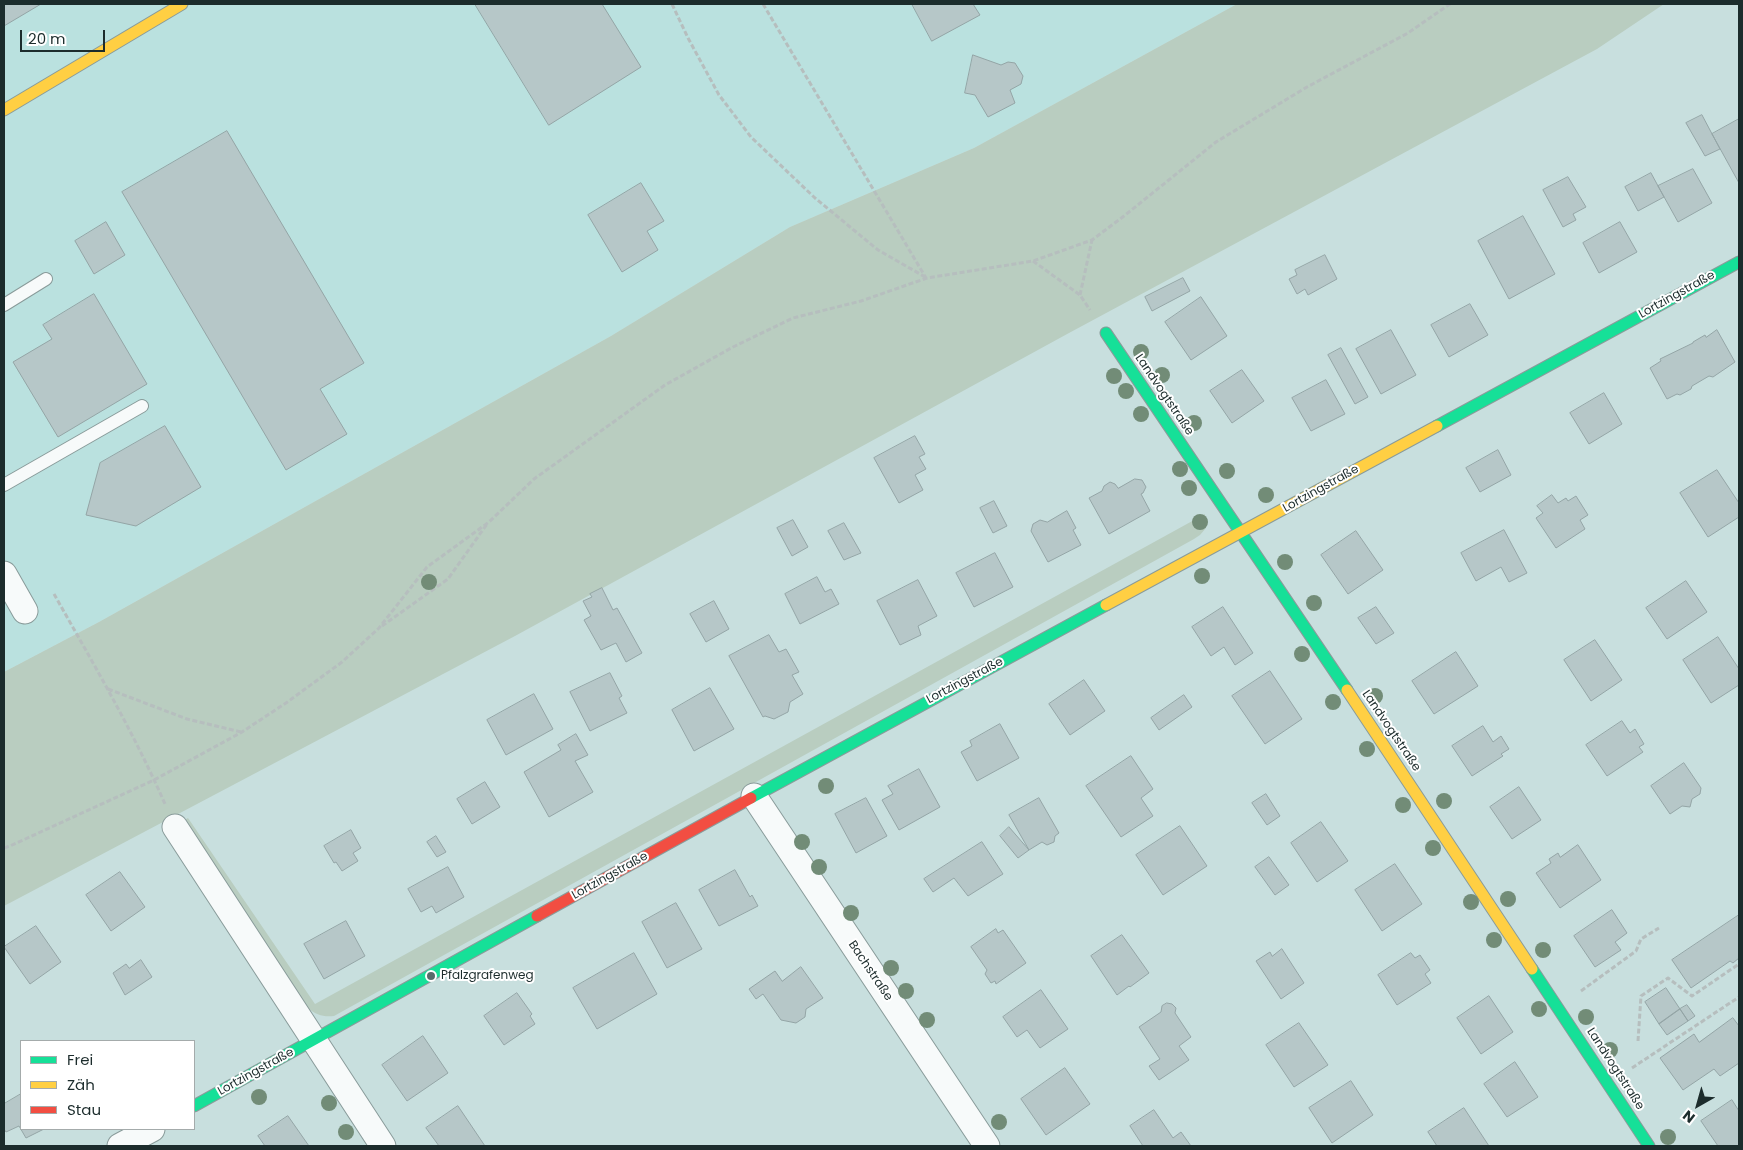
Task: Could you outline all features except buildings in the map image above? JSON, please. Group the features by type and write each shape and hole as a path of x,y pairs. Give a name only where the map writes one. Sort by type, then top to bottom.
{"street":[{"path":"4,110 182,4"},
{"name":"Lortzingstraße","path":"195,1105 754,796 1739,262"},
{"name":"Landvogtstraße","path":"1106,333 1650,1146"},
{"path":"4,574 25,611"},
{"name":"Bachstraße","path":"754,796 987,1146"},
{"path":"175,827 383,1146"},
{"path":"120,1146 150,1130"}],"lane":[{"path":"4,305 46,279"},
{"path":"4,485 142,406"}],"path":[{"path":"672,4 688,38 720,94 751,137 815,198 878,250 927,278"},
{"path":"763,4 927,278"},
{"path":"379,628 428,567 489,522 534,479 673,380 733,347 793,318 861,301 927,278 1033,261 1092,240 1216,142 1307,88 1408,33 1450,4"},
{"path":"1080,295 1092,240"},
{"path":"1033,261 1080,295 1106,333"},
{"path":"4,848 154,780 242,732 286,703 342,662 379,628 448,579 489,522"},
{"path":"54,594 108,689 154,780 175,827"},
{"path":"108,689 187,719 242,732"},
{"path":"1558,1007 1636,951 1641,939 1659,928"},
{"path":"1638,1041 1641,996 1668,978 1692,996 1739,964"},
{"path":"1608,1084 1739,997"}],"shaded area":[{"path":"4,4 1237,4 974,148 790,227 611,336 99,622 4,672"}],"green space":[{"path":"1237,4 1664,4 1597,49 1069,333 515,636 4,906 4,672 99,622 611,336 790,227 974,148"},
{"path":"1205,514 1206,528 1194,539 334,1016 320,1015 308,1008 181,822 188,818 315,1004"}],"traffic: fast":[{"path":"1437,426 1739,262"},
{"path":"1106,333 1347,690"},
{"path":"751,798 1106,605"},
{"path":"195,1105 537,916"},
{"path":"1532,969 1649,1146"}],"traffic: slow":[{"path":"4,110 182,4"},
{"path":"1106,605 1437,426"},
{"path":"1347,690 1532,969"}],"traffic: jam":[{"path":"537,916 751,798"}],"place":[{"name":"Pfalzgrafenweg","path":"431,976"}]}
